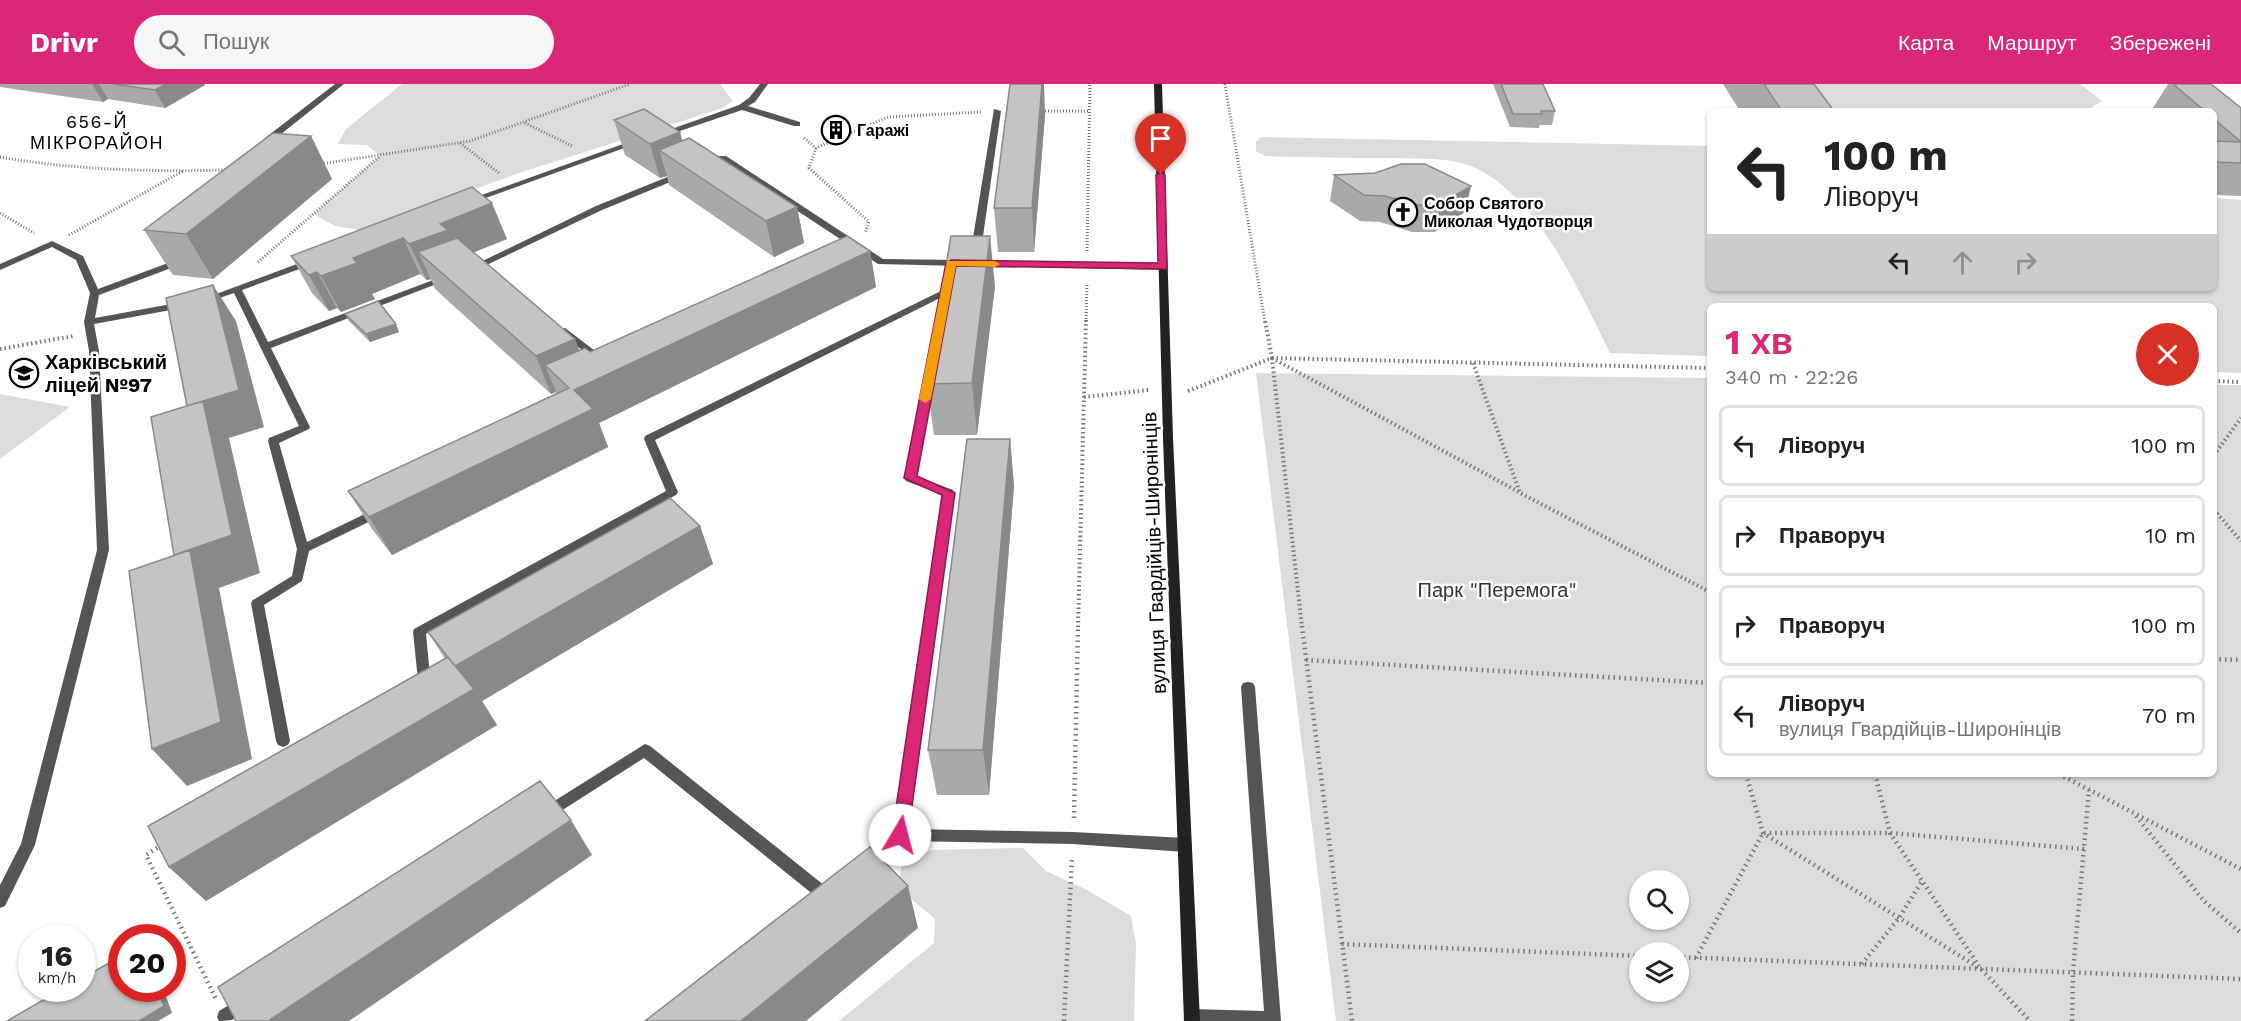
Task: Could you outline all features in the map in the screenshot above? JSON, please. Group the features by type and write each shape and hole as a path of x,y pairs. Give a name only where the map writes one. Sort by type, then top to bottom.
{"main road":[{"name":"вулиця Гвардійців-Широнінців","path":"1158,84 1192,1019"}],"lane":[{"path":"268,140 340,84"},
{"path":"458,205 742,106 752,100 764,84"},
{"path":"742,106 797,124"},
{"path":"974,263 997,111"},
{"path":"266,347 482,265 599,208 723,158 859,247 868,259 947,283"},
{"path":"0,267 52,244 80,258 95,292 90,328 103,550 28,845 0,900"},
{"path":"95,292 171,265 189,251"},
{"path":"90,328 217,298 325,256"},
{"path":"414,701 425,695 419,632 672,492 649,439 947,283 974,263 1163,267"},
{"path":"482,265 491,272"},
{"path":"237,290 305,427 273,441 303,549 298,578 257,603 283,741"},
{"path":"553,322 615,372"},
{"path":"900,835 949,493 910,478 932,362"},
{"path":"303,549 387,508"},
{"path":"1192,1019 1273,1020 1248,687"},
{"path":"535,820 645,750 826,895"},
{"path":"854,873 900,835 1073,838 1185,845"},
{"path":"225,1017 255,998"}],"path":[{"path":"313,165 459,142 525,123 630,84"},
{"path":"1064,1021 1073,838 1090,84"},
{"path":"1226,84 1231,130 1272,358 1306,660 1352,1021"},
{"path":"859,247 869,222 809,168 816,148 888,117"},
{"path":"784,120 816,148"},
{"path":"525,123 594,157"},
{"path":"459,142 513,184"},
{"path":"252,267 380,156"},
{"path":"0,157 29,162 184,171 232,170"},
{"path":"0,213 52,244 184,171"},
{"path":"0,349 90,328"},
{"path":"1272,358 1520,493 1707,590"},
{"path":"1188,390 1272,358 1707,368"},
{"path":"1473,363 1520,493"},
{"path":"2217,381 2241,382"},
{"path":"1084,397 1150,390"},
{"path":"2217,451 2241,418"},
{"path":"2217,513 2241,541"},
{"path":"2217,659 2241,660"},
{"path":"1306,660 1707,683"},
{"path":"1747,777 1763,833 1981,969"},
{"path":"1876,777 1890,833 1981,969 2030,1021"},
{"path":"2065,777 2241,868"},
{"path":"2072,1021 2073,972 2089,790"},
{"path":"2134,813 2204,901 2241,933"},
{"path":"1763,833 1890,833 2084,849"},
{"path":"1696,958 1763,833"},
{"path":"166,843 146,855 225,1017"},
{"path":"1862,964 1899,918 1922,881"},
{"path":"1342,944 1629,956"},
{"path":"1689,958 2241,979"}],"green space":[{"path":"402,84 720,84 733,101 720,109 522,172 362,230 335,226 314,214 380,156 367,145 338,144 346,129"},
{"path":"1781,84 2080,84 2102,101 2091,108 1798,108"},
{"path":"1261,137 1707,146 1707,291 2217,291 2217,198 2241,200 2241,373 2217,372 2217,303 1707,303 1707,356 1610,353 1551,242 1510,192 1487,174 1461,163 1433,159 1265,156 1256,151 1256,142"},
{"name":"Парк \"Перемога\"","path":"1256,373 1707,378 1707,777 2217,777 2217,385 2241,385 2241,1021 1336,1021"},
{"path":"0,394 70,407 0,459"},
{"path":"1023,848 1046,871 1087,890 1131,916 1136,944 1134,1021 839,1021 934,943 935,919 898,888 902,862 932,850"}],"building":[{"path":"113,84 166,84 155,90"},
{"path":"1010,84 1042,84 1032,208 994,208"},
{"path":"1501,84 1543,84 1555,111 1541,111 1542,114 1513,114"},
{"path":"1764,84 1814,84 1832,108 1780,108"},
{"path":"2173,84 2211,84 2241,108 2241,142 2217,122 2217,108 2201,108"},
{"path":"644,109 680,132 650,144 614,120"},
{"path":"273,133 311,136 186,234 144,230"},
{"path":"689,138 797,207 766,221 659,150"},
{"path":"2217,141 2241,142 2241,163 2217,162"},
{"path":"1401,164 1425,164 1471,186 1439,205 1417,205 1385,196 1364,195 1334,175 1375,173"},
{"path":"472,187 492,203 440,224 448,230 409,244 403,238 353,258 357,263 321,276 317,272 309,275 291,256"},
{"path":"847,236 870,251 574,390 593,409 369,517 348,491 569,388 545,365 585,348 590,352"},
{"path":"951,236 990,236 972,383 927,384"},
{"path":"457,238 575,339 536,356 418,252"},
{"path":"213,285 239,390 187,406 166,298"},
{"path":"378,301 396,324 366,334 345,314"},
{"path":"203,401 232,535 174,555 151,417"},
{"path":"967,439 1010,439 983,750 928,750"},
{"path":"670,498 700,526 455,666 428,632"},
{"path":"190,550 221,722 152,749 129,571"},
{"path":"448,657 474,689 169,867 148,826"},
{"path":"540,781 571,820 268,1021 236,1021 218,987"},
{"path":"870,847 908,886 741,1021 645,1021"},
{"path":"108,964 108,1002 162,1002 164,1006 139,1021 7,1021 40,1002 96,1002 96,970"}],"slow traffic":[{"path":"925,399 951,263 995,264"}],"place":[{"name":"Гаражі","path":"836,130"},
{"name":"Собор Святого Миколая Чудотворця","path":"1403,212"},
{"name":"Харківський ліцей №97","path":"24,373"}],"district":[{"name":"656-Й МІКРОРАЙОН","path":"97,131"}],"route":[{"path":"900,835 949,493 910,478 951,263 1163,267 1161,175"}]}
